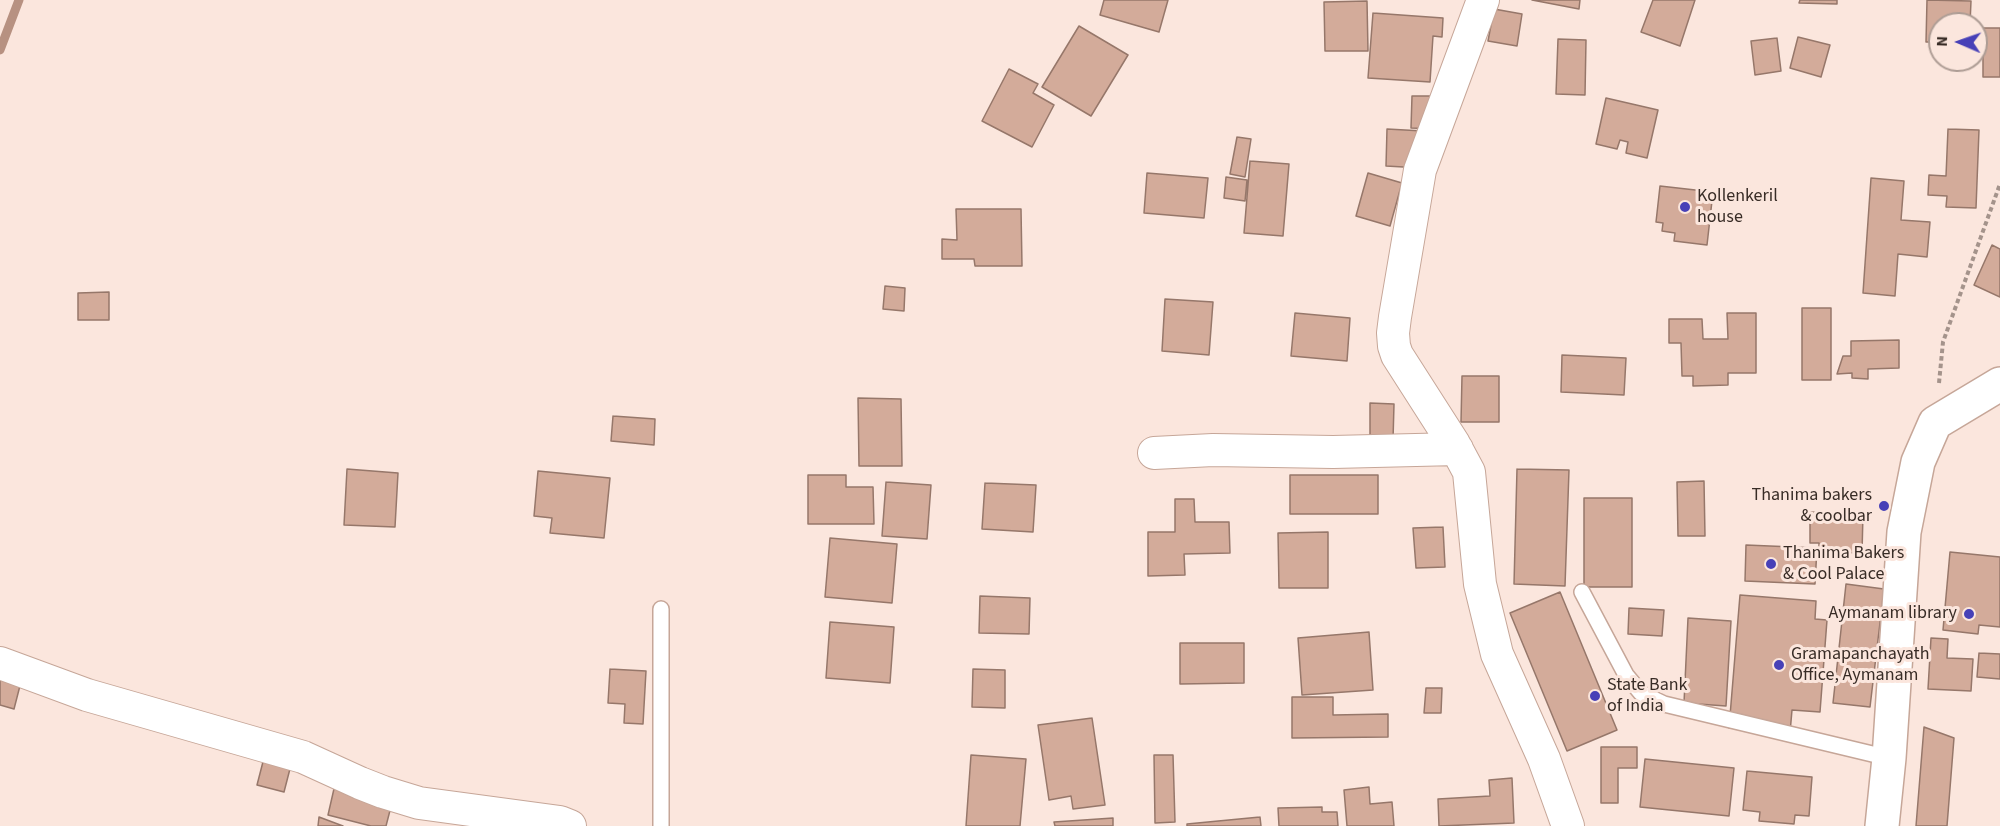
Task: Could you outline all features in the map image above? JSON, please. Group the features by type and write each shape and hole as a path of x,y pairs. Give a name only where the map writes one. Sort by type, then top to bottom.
{"main road":[{"path":"1882,826 1889,758 1904,532 1918,462 1935,423 2000,384"}],"street":[{"path":"1483,0 1420,170 1394,333 1397,355 1457,449 1469,472 1479,584 1497,654 1544,759 1568,826"},
{"path":"1154,453 1214,450 1333,452 1457,449"},
{"path":"0,663 87,695 303,757 360,783 415,814 560,822 570,826"}],"lane":[{"path":"1582,592 1626,675 1641,693 1664,704 1889,758"},
{"path":"661,826 662,609"}],"path":[{"path":"1935,423 1943,342 2000,184"}],"building":[{"path":"1104,0 1168,0 1159,32 1100,15"},
{"path":"1532,0 1580,0 1579,9"},
{"path":"1653,0 1695,0 1680,46 1641,32"},
{"path":"1800,0 1837,0 1837,4 1799,3"},
{"path":"1927,0 1971,1 1971,12 1928,12 1928,42 1926,42"},
{"path":"1367,1 1368,51 1325,51 1324,2"},
{"path":"1494,9 1522,14 1517,46 1488,41"},
{"path":"1373,13 1443,18 1442,37 1433,36 1430,82 1368,78"},
{"path":"1079,26 1128,55 1091,116 1042,87"},
{"path":"1988,28 2000,28 2000,77 1983,77 1983,72 1988,72"},
{"path":"1798,37 1830,45 1821,77 1790,68"},
{"path":"1777,38 1781,71 1755,75 1751,41"},
{"path":"1558,39 1586,40 1585,95 1556,94"},
{"path":"1009,69 1038,84 1033,93 1054,105 1032,147 982,121"},
{"path":"1412,96 1437,96 1437,129 1411,128"},
{"path":"1606,98 1658,110 1647,158 1626,153 1628,142 1620,140 1617,149 1596,144"},
{"path":"1387,129 1423,131 1421,168 1386,166"},
{"path":"1948,129 1979,130 1976,208 1946,207 1947,196 1928,195 1929,175 1946,176"},
{"path":"1237,137 1251,139 1245,177 1230,174"},
{"path":"1250,161 1289,164 1283,236 1244,233"},
{"path":"1147,173 1208,178 1204,218 1144,213"},
{"path":"1368,173 1402,183 1390,226 1356,216"},
{"path":"1226,177 1247,180 1245,201 1224,198"},
{"path":"1871,178 1904,181 1901,220 1930,222 1927,257 1898,254 1895,296 1863,293"},
{"name":"Kollenkeril house","path":"1660,186 1713,192 1707,245 1674,241 1675,233 1662,231 1663,223 1656,222"},
{"path":"956,209 1021,209 1022,266 975,266 974,259 942,259 942,239 957,240"},
{"path":"1992,245 2000,249 2000,297 1974,285"},
{"path":"885,286 905,288 904,311 883,309"},
{"path":"109,292 109,320 78,320 78,293"},
{"path":"1165,299 1213,302 1209,355 1162,351"},
{"path":"1802,308 1831,308 1831,380 1802,380"},
{"path":"1295,313 1350,318 1347,361 1291,356"},
{"path":"1727,313 1756,313 1756,373 1728,373 1728,385 1693,386 1693,376 1682,376 1681,343 1669,343 1669,319 1702,319 1703,339 1728,339"},
{"path":"1899,340 1899,368 1868,369 1868,379 1852,378 1852,373 1837,374 1843,356 1851,356 1851,341"},
{"path":"1562,355 1626,358 1624,395 1561,392"},
{"path":"1462,376 1499,376 1499,422 1461,422"},
{"path":"858,398 901,399 902,466 859,466"},
{"path":"1370,403 1394,404 1393,440 1370,439"},
{"path":"613,416 655,419 654,445 611,441"},
{"path":"347,469 398,473 395,527 344,525"},
{"path":"1517,469 1569,470 1565,586 1514,584"},
{"path":"538,471 610,478 604,538 550,533 552,518 534,516"},
{"path":"808,475 846,475 846,487 873,487 874,524 808,524"},
{"path":"1290,475 1378,475 1378,514 1290,514"},
{"path":"1704,481 1705,536 1678,536 1677,482"},
{"path":"886,482 931,485 927,539 882,536"},
{"path":"985,483 1036,485 1033,532 982,529"},
{"path":"1584,498 1632,498 1632,587 1584,587"},
{"path":"1175,499 1194,499 1195,522 1229,522 1230,553 1184,554 1185,575 1148,576 1148,532 1175,532"},
{"path":"1810,512 1863,514 1862,553 1819,552 1819,543 1810,543"},
{"path":"1443,527 1445,567 1416,568 1413,528"},
{"path":"1328,532 1328,588 1279,588 1278,533"},
{"path":"830,538 897,544 892,603 825,597"},
{"path":"1746,545 1817,548 1815,584 1745,581"},
{"path":"1950,552 2000,557 2000,627 1979,625 1978,634 1943,630"},
{"path":"1846,584 1884,589 1870,707 1833,703"},
{"path":"1560,592 1617,730 1567,751 1510,613"},
{"name":"Gramapanchayath Office, Aymanam","path":"1740,595 1816,601 1815,619 1827,620 1820,712 1792,710 1790,733 1729,728"},
{"path":"980,596 1030,598 1029,634 979,633"},
{"path":"1629,608 1664,610 1662,636 1628,634"},
{"path":"1688,618 1731,621 1726,706 1684,703"},
{"path":"830,622 894,627 890,683 826,678"},
{"path":"1369,632 1373,690 1302,695 1298,638"},
{"path":"1931,638 1948,639 1947,658 1973,659 1971,691 1928,689"},
{"path":"1180,643 1244,643 1244,683 1180,684"},
{"path":"1979,653 2000,654 2000,679 1977,677"},
{"path":"0,668 23,674 14,709 0,705"},
{"path":"610,669 646,671 643,724 624,723 625,704 608,703"},
{"path":"973,669 1005,670 1005,708 972,707"},
{"path":"1426,688 1442,688 1441,713 1424,713"},
{"path":"1292,697 1333,697 1333,715 1388,714 1388,737 1292,738"},
{"path":"1092,718 1105,805 1073,809 1071,796 1049,800 1038,725"},
{"path":"1924,727 1954,738 1947,826 1916,826"},
{"path":"1601,747 1637,747 1637,768 1618,768 1618,803 1601,803"},
{"path":"265,754 292,761 284,792 257,785"},
{"path":"971,755 1026,759 1020,826 966,826"},
{"path":"1154,755 1173,755 1175,822 1155,823"},
{"path":"1645,759 1734,768 1729,816 1640,807"},
{"path":"1747,771 1812,777 1809,816 1795,815 1794,824 1759,821 1760,812 1743,810"},
{"path":"1512,778 1514,823 1439,826 1438,799 1490,796 1489,780"},
{"path":"336,780 394,795 386,826 371,826 328,815"},
{"path":"1369,787 1370,804 1392,802 1394,826 1347,826 1344,790"},
{"path":"1322,807 1322,812 1337,812 1338,826 1279,826 1278,808"},
{"path":"319,817 343,826 318,826"},
{"path":"1260,817 1261,826 1187,826 1187,824"},
{"path":"1113,818 1113,826 1055,826 1054,822"}],"waterway":[{"path":"0,50 19,0"}],"place":[{"name":"Kollenkeril house","path":"1685,207"},
{"name":"Thanima bakers & coolbar","path":"1884,506"},
{"name":"Thanima Bakers & Cool Palace","path":"1771,564"},
{"name":"Aymanam library","path":"1969,614"},
{"name":"Gramapanchayath Office, Aymanam","path":"1779,665"},
{"name":"State Bank of India","path":"1595,696"}]}
